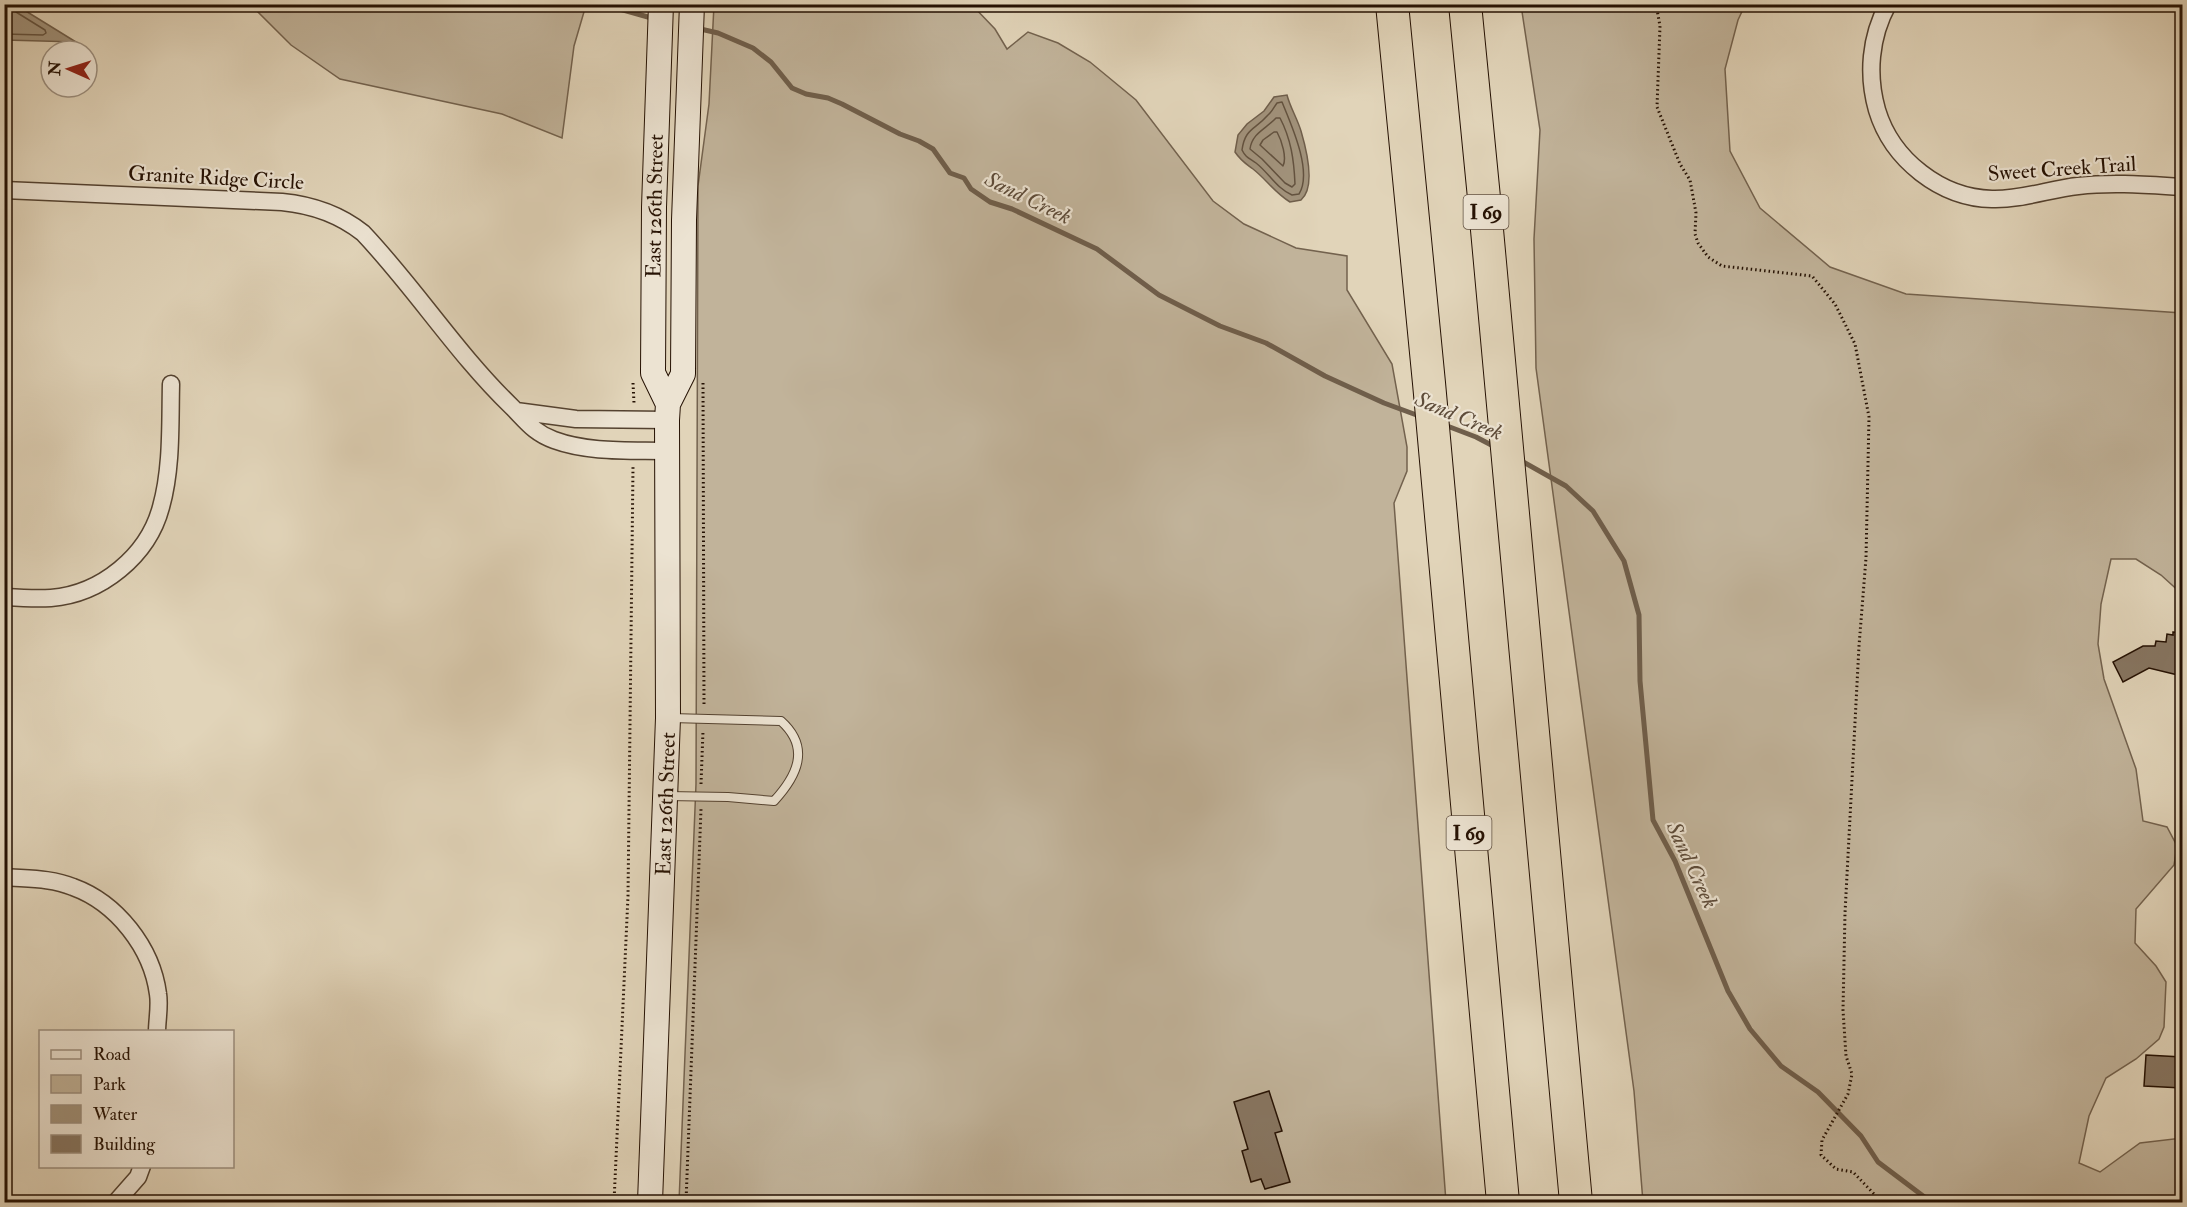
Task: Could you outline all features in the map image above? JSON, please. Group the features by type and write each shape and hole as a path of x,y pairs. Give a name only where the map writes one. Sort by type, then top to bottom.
{"highway":[{"name":"I 69","path":"1392,4 1437,464 1503,1203"},
{"name":"I 69","path":"1465,4 1576,1203"}],"main road":[{"name":"East 126th Street","path":"650,1203 668,718 668,412 653,373 654,207 662,4"},
{"name":"East 126th Street","path":"668,412 683,374 684,220 692,4"}],"street":[{"name":"Sweet Creek Trail","path":"1888,4 1875,36 1872,54 1871,77 1880,120 1891,140 1906,159 1942,187 1963,194 1992,199 2079,185 2182,186"},
{"name":"Granite Ridge Circle","path":"4,190 282,202 317,207 349,222 376,247 457,346 534,430 554,440 598,449 668,451"},
{"path":"4,597 51,598 85,590 117,572 145,544 162,507 166,485 171,384"},
{"path":"516,411 576,419 633,420 668,412"},
{"path":"4,877 44,879 74,887 100,901 126,923 143,950 154,975 159,996 157,1030"},
{"path":"116,1203 138,1178 142,1168"}],"lane":[{"path":"666,796 774,801 789,784 800,757 791,730 781,721 668,718"}],"path":[{"path":"1656,4 1660,26 1658,107 1680,164 1690,180 1696,213 1695,234 1698,243 1708,257 1722,266 1812,276 1817,281 1835,304 1855,344 1869,417 1866,558 1845,913 1843,1010 1846,1056 1852,1074 1848,1094 1827,1129 1821,1155 1836,1169 1853,1172 1876,1197 1885,1203"},
{"path":"686,1203 704,719 703,380"},
{"path":"633,381 633,420"},
{"path":"614,1203 628,885 633,450"}],"green space":[{"path":"255,5 586,5 574,46 562,138 502,114 340,79 291,45 257,11"},
{"path":"714,5 972,5 995,29 1007,49 1028,32 1058,43 1090,62 1136,100 1213,201 1244,224 1296,248 1347,256 1347,290 1392,364 1407,447 1407,471 1394,503 1446,1202 679,1202 696,784 698,186 709,104"},
{"path":"1521,5 1745,5 1738,20 1725,69 1730,151 1760,208 1830,267 1906,294 2182,313 2182,594 2161,575 2136,559 2111,559 2101,604 2098,644 2104,679 2136,769 2143,821 2167,827 2177,846 2174,865 2136,909 2135,943 2156,966 2166,982 2164,1027 2159,1039 2136,1059 2106,1078 2089,1116 2079,1163 2100,1172 2140,1143 2182,1138 2182,1202 1643,1202 1634,1091 1536,368 1534,239 1540,130"}],"water":[{"path":"5,5 16,5 71,39 5,40"},
{"path":"1287,95 1303,138 1309,177 1306,194 1301,200 1290,202 1243,162 1235,152 1238,135 1247,124 1264,111 1274,97"}],"building":[{"path":"2173,632 2182,633 2182,676 2149,668 2123,682 2113,662 2143,646 2155,646 2156,641 2166,642 2167,634 2173,635"},
{"path":"2146,1055 2182,1057 2182,1088 2144,1086"},
{"path":"1269,1091 1282,1131 1275,1133 1290,1182 1265,1189 1261,1179 1251,1182 1242,1151 1248,1149 1234,1102"}],"waterway":[{"name":"Sand Creek","path":"602,4 655,19"},
{"name":"Sand Creek","path":"696,28 718,33 753,48 771,62 792,88 842,104 933,149 950,173 964,178 971,189 990,202 1012,209 1097,249 1159,295 1220,326 1266,343 1325,376 1384,403 1422,417"},
{"name":"Sand Creek","path":"1442,424 1497,448"},
{"name":"Sand Creek","path":"1518,459 1566,486 1593,511 1624,561 1639,615 1640,681 1653,820 1675,861 1728,991 1750,1029 1781,1066 1818,1092 1861,1136 1878,1162 1931,1202"}]}
